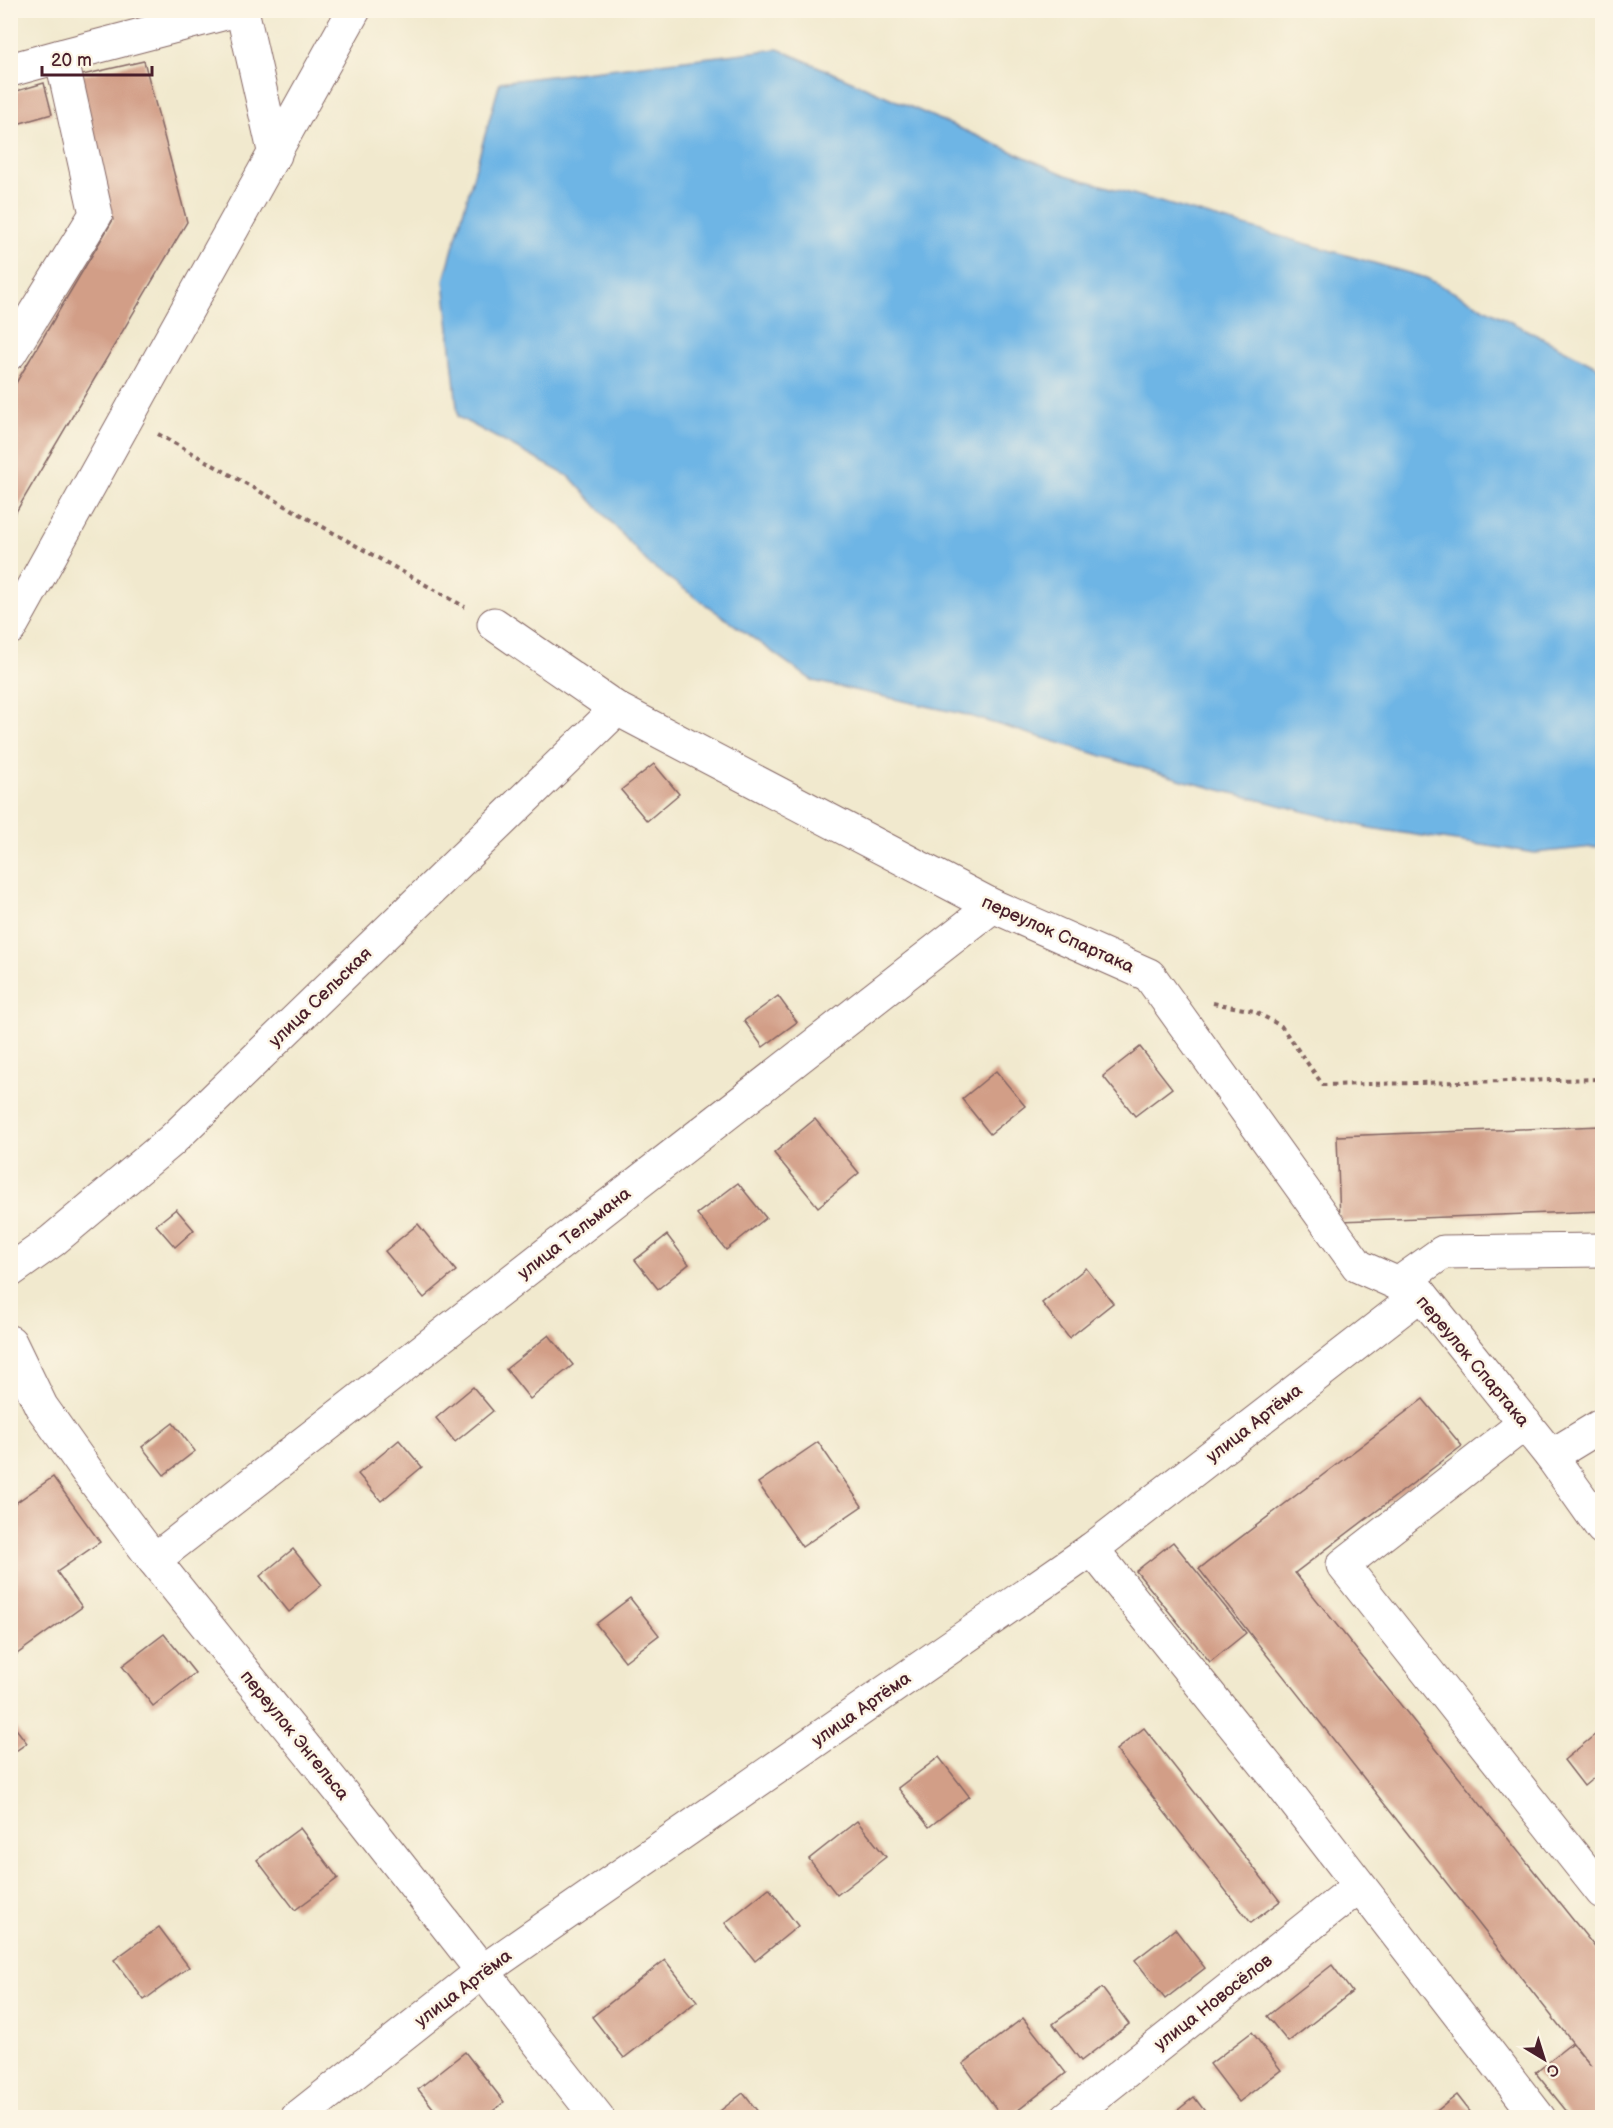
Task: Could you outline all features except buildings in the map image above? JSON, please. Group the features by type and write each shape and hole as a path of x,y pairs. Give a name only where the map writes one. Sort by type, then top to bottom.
{"street":[{"path":"10,70 237,10"},
{"path":"242,10 275,154"},
{"path":"10,628 354,10"},
{"path":"10,354 96,214 62,56"},
{"name":"переулок Спартака","path":"494,624 617,709 993,906 1149,975 1358,1266 1409,1289 1551,1456 1602,1528"},
{"name":"улица Сельская","path":"10,1271 52,1241 171,1141 617,709"},
{"name":"улица Тельмана","path":"154,1560 993,906"},
{"name":"улица Артёма","path":"297,2118 483,1971 1092,1550 1409,1289 1443,1252 1602,1250"},
{"name":"переулок Энгельса","path":"10,1342 41,1406 154,1560 598,2118"},
{"path":"1525,1424 1343,1565 1602,1892"},
{"path":"1551,1456 1602,1425"},
{"path":"1092,1550 1278,1780 1539,2118"},
{"name":"улица Новосёлов","path":"1067,2118 1359,1886"}],"path":[{"path":"184,448 494,624"},
{"path":"1164,996 1254,1011 1281,1026 1323,1085 1602,1078"}],"water":[{"path":"778,49 1066,175 1426,278 1602,369 1602,846 1535,853 1370,828 1189,782 963,714 813,681 649,564 570,477 458,417 444,280 500,82"}]}
